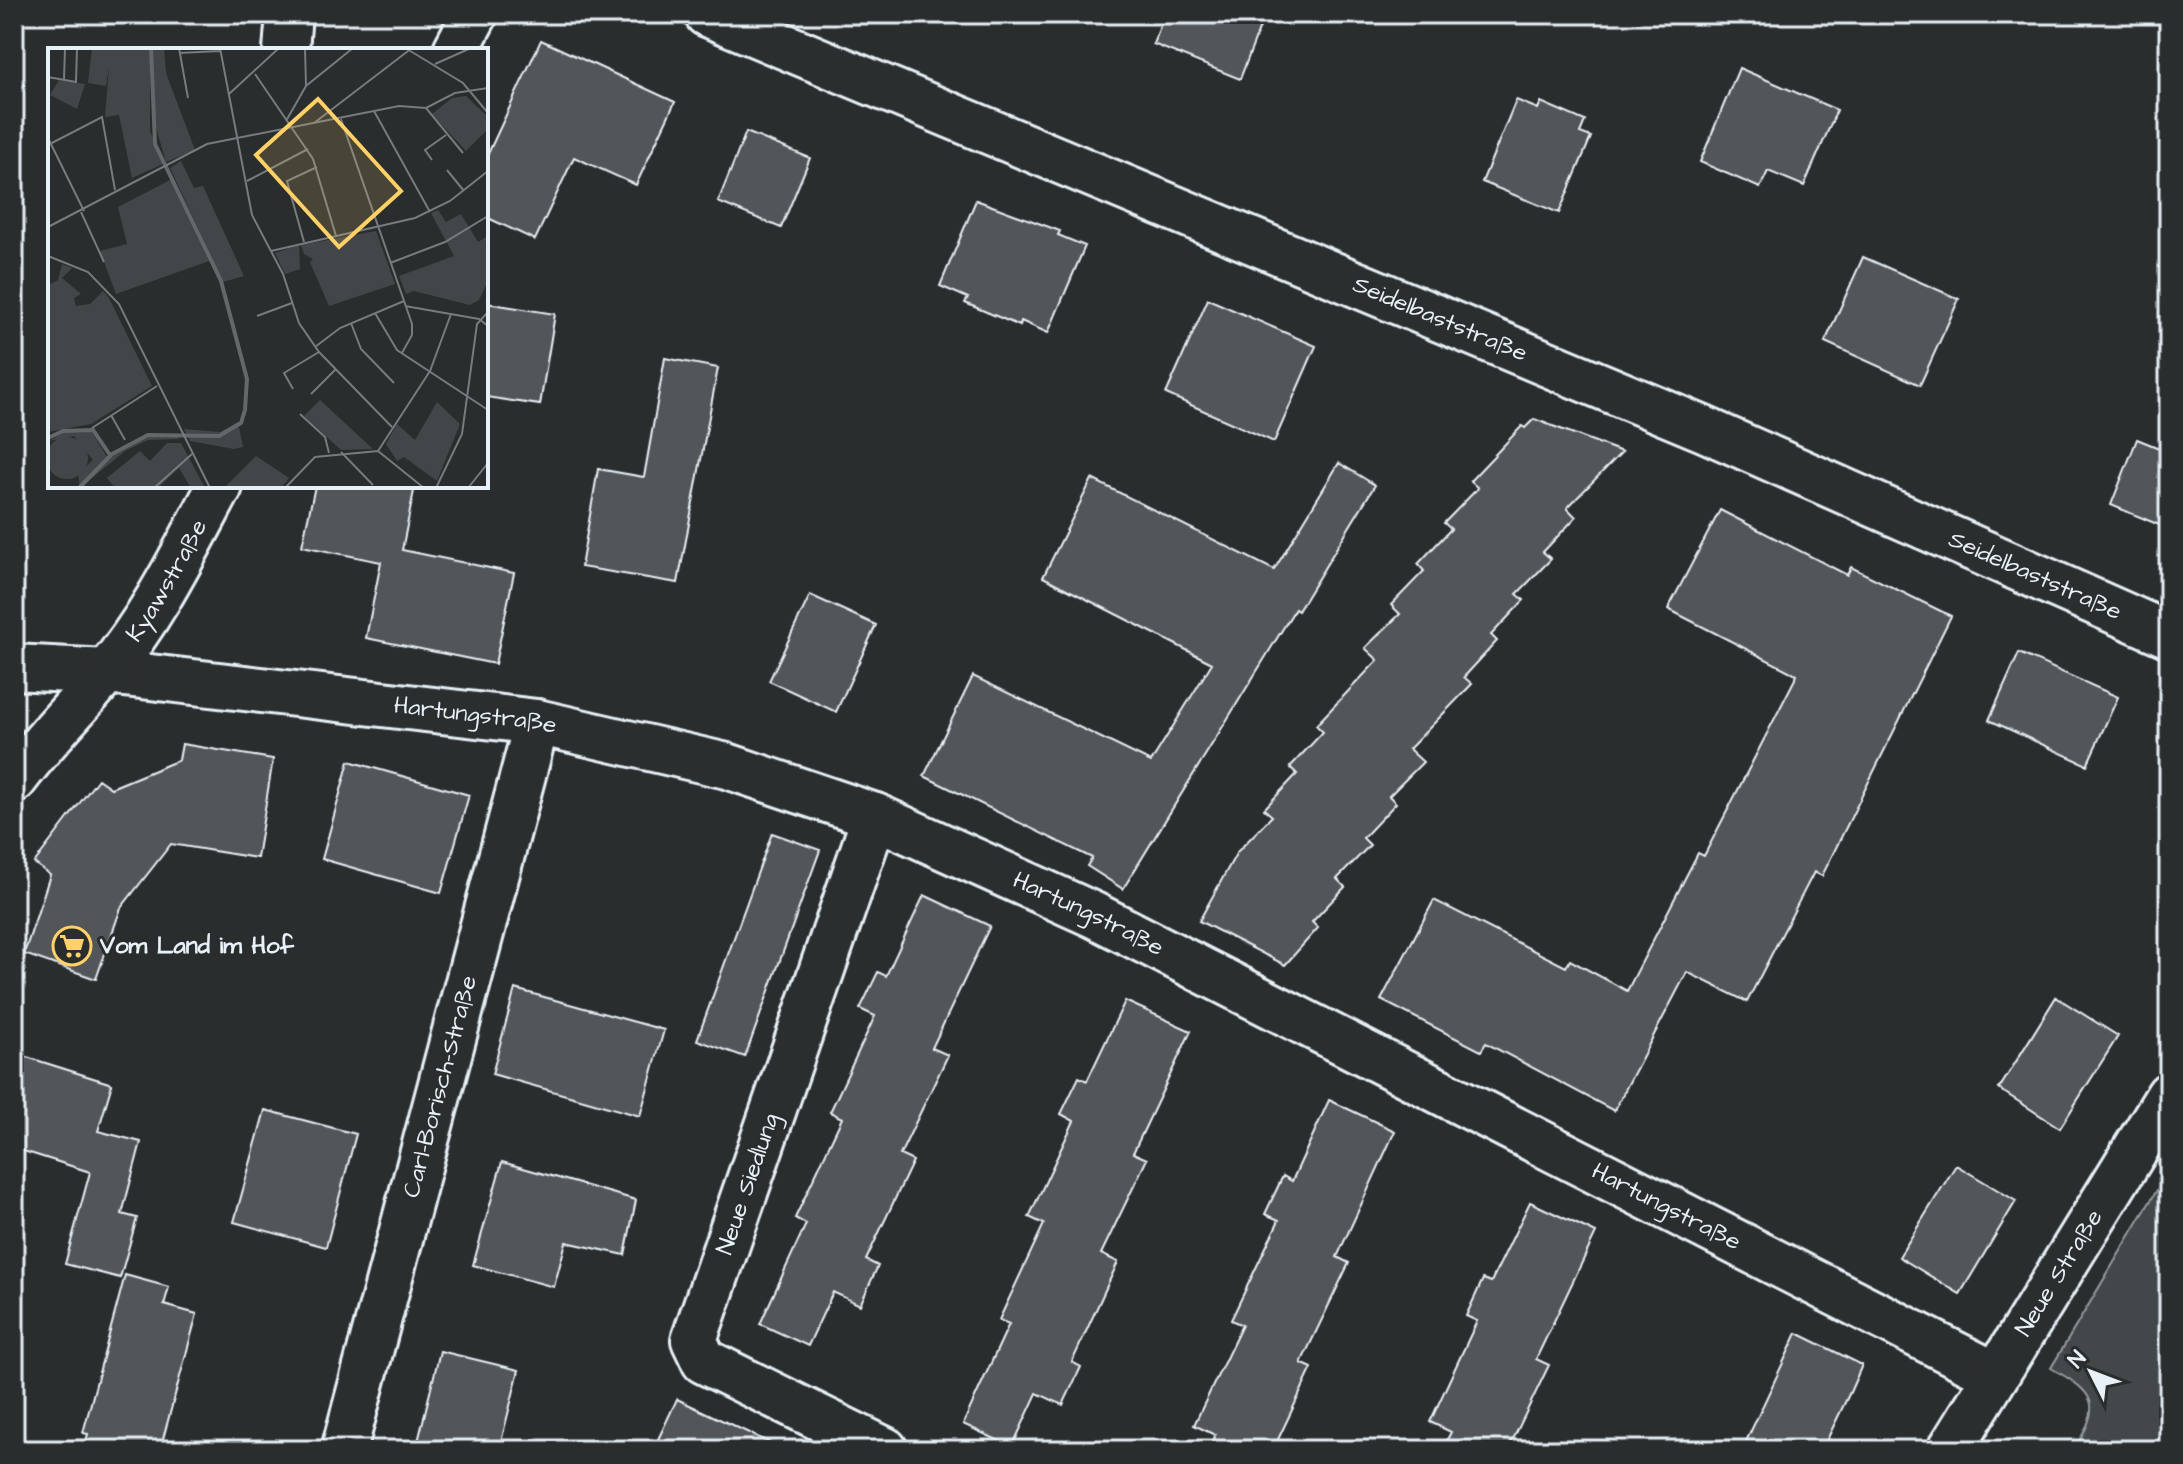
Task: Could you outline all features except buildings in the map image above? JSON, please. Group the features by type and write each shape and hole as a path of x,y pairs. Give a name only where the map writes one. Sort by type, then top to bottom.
{"street":[{"path":"286,48 289,14"},
{"path":"457,48 475,14"},
{"name":"Seidelbaststraße","path":"707,14 1704,429 2169,635"},
{"name":"Kyawstraße","path":"14,780 39,747 107,672 161,597 219,488"},
{"name":"Hartungstraße","path":"14,667 107,672 537,722 727,766 875,816 1104,919 1996,1375"},
{"name":"Carl-Borisch-Straße","path":"344,1450 537,722"},
{"name":"Neue Siedlung","path":"875,816 694,1340 704,1361 885,1450"},
{"name":"Neue Straße","path":"1950,1450 2169,1095"}],"shaded area":[{"path":"2169,1170 2169,1450 2074,1450 2089,1421 2090,1402 2078,1385 2051,1368"}],"place":[{"name":"Vom Land im Hof","path":"72,946"}]}
